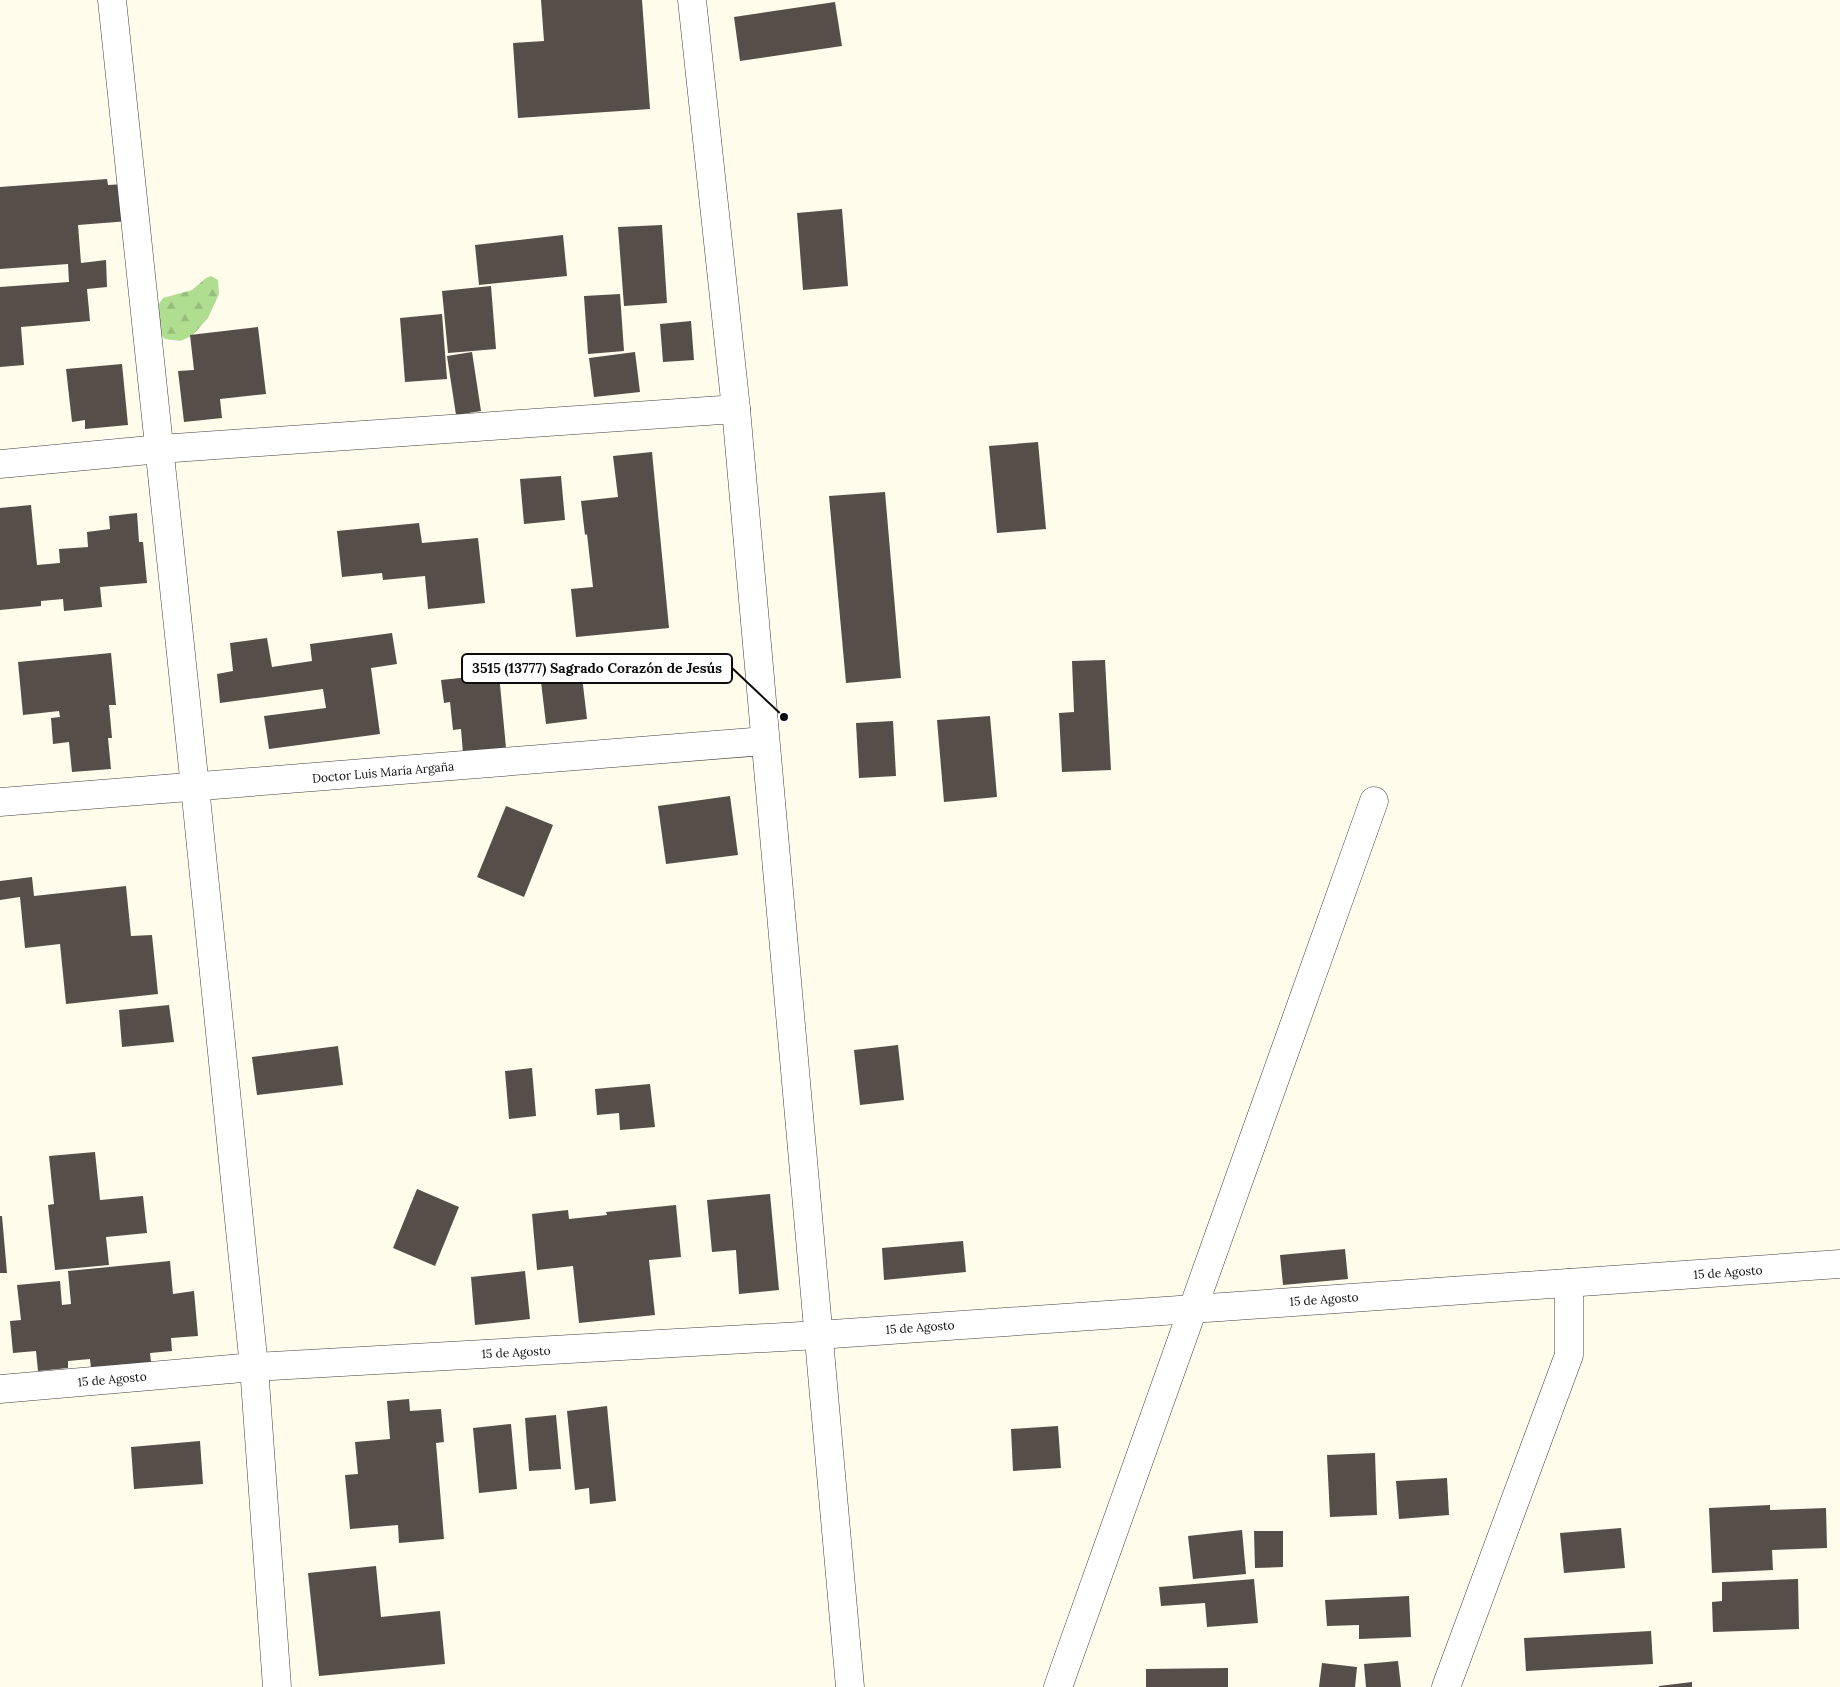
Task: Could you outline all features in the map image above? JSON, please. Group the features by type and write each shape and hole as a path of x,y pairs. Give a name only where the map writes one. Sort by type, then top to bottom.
{"street":[{"path":"112,0 254,1367 277,1687"},
{"path":"692,0 736,409 850,1687"},
{"path":"0,464 160,448 736,409"},
{"name":"Doctor Luis María Argaña","path":"0,802 765,741"},
{"path":"1058,1687 1374,801"},
{"name":"15 de Agosto","path":"0,1389 254,1367 818,1334 1840,1264"},
{"path":"1446,1687 1568,1355 1569,1283"}],"green space":[{"path":"211,276 218,280 219,294 208,318 192,336 180,341 165,339 157,331 155,310 163,298 192,290"}],"building":[{"path":"541,0 642,0 650,109 518,118 513,43 544,41"},
{"path":"835,2 842,46 740,61 734,17"},
{"path":"107,179 108,185 126,184 129,221 78,225 81,263 106,260 107,287 87,289 90,321 21,327 24,365 0,367 0,287 69,282 68,264 0,269 0,187"},
{"path":"842,209 848,286 803,290 797,213"},
{"path":"662,225 667,303 624,306 618,227"},
{"path":"563,235 567,276 479,285 475,245"},
{"path":"491,286 496,349 448,353 442,291"},
{"path":"620,294 624,351 588,354 584,296"},
{"path":"442,314 447,379 405,382 400,318"},
{"path":"691,321 694,360 663,362 660,324"},
{"path":"258,327 266,394 220,399 222,418 184,422 178,371 194,370 190,335"},
{"path":"472,352 481,411 456,415 447,356"},
{"path":"635,352 640,392 594,397 589,358"},
{"path":"122,364 128,425 85,429 85,420 72,422 66,369"},
{"path":"1038,442 1046,529 997,533 989,446"},
{"path":"652,452 669,628 576,637 571,589 593,587 581,501 618,497 613,456"},
{"path":"561,476 565,520 524,524 520,479"},
{"path":"885,492 901,678 846,683 829,496"},
{"path":"31,505 37,565 60,563 59,549 88,547 87,532 110,529 109,516 137,513 139,542 143,542 147,583 100,587 102,607 64,611 63,599 41,601 41,606 0,610 0,508"},
{"path":"419,523 422,543 478,538 485,603 428,609 425,576 383,580 382,573 342,577 337,531"},
{"path":"392,633 397,664 371,668 380,734 269,749 264,716 326,708 323,689 220,703 217,674 233,671 230,643 267,638 272,667 312,661 310,644"},
{"path":"111,653 116,705 109,705 112,738 108,738 111,769 72,772 69,742 53,744 51,718 60,717 59,711 23,715 18,662"},
{"path":"580,660 587,719 546,724 539,665"},
{"path":"1105,660 1111,770 1062,772 1059,713 1074,712 1072,661"},
{"path":"499,674 506,748 463,753 461,729 453,730 450,702 444,703 441,680"},
{"path":"990,716 997,797 944,802 937,720"},
{"path":"893,721 896,776 859,778 856,723"},
{"path":"730,796 738,855 666,864 658,806"},
{"path":"506,806 553,825 524,897 477,877"},
{"path":"32,877 34,896 126,886 131,936 152,935 158,994 66,1004 60,944 25,948 20,897 0,900 0,881"},
{"path":"169,1005 174,1042 122,1047 119,1010"},
{"path":"898,1045 904,1100 860,1105 854,1050"},
{"path":"338,1046 343,1085 257,1095 252,1057"},
{"path":"532,1068 536,1116 509,1119 505,1071"},
{"path":"650,1084 655,1127 620,1130 619,1113 597,1115 595,1089"},
{"path":"95,1152 100,1200 143,1196 147,1233 106,1237 109,1265 55,1270 48,1205 54,1204 49,1156"},
{"path":"417,1189 459,1207 435,1266 393,1248"},
{"path":"770,1194 779,1290 739,1294 736,1250 712,1252 707,1200"},
{"path":"676,1205 681,1257 649,1260 655,1315 579,1323 573,1266 537,1270 532,1214 568,1210 569,1219 607,1215 606,1212"},
{"path":"0,1216 2,1216 7,1273 0,1273"},
{"path":"963,1241 966,1272 884,1280 882,1248"},
{"path":"1345,1249 1348,1279 1283,1285 1280,1255"},
{"path":"170,1261 173,1294 194,1291 198,1336 171,1338 172,1351 150,1353 152,1371 92,1377 90,1359 68,1361 68,1368 38,1371 36,1351 13,1353 10,1321 21,1320 17,1285 60,1281 62,1305 71,1304 68,1271"},
{"path":"525,1271 530,1319 475,1325 471,1277"},
{"path":"409,1399 410,1411 441,1409 444,1442 436,1443 444,1539 399,1543 398,1525 350,1529 345,1475 358,1474 355,1442 390,1439 387,1401"},
{"path":"607,1406 616,1501 590,1504 589,1488 575,1490 567,1411"},
{"path":"556,1415 561,1469 529,1471 525,1418"},
{"path":"511,1424 517,1489 479,1493 473,1428"},
{"path":"1058,1426 1061,1468 1013,1471 1011,1429"},
{"path":"200,1441 203,1484 134,1489 131,1447"},
{"path":"1375,1453 1377,1515 1330,1517 1327,1455"},
{"path":"1447,1478 1449,1515 1399,1519 1396,1481"},
{"path":"1770,1505 1770,1510 1826,1508 1827,1548 1772,1550 1773,1570 1712,1573 1709,1508"},
{"path":"1621,1528 1625,1568 1564,1573 1560,1533"},
{"path":"1242,1530 1246,1574 1193,1579 1188,1536"},
{"path":"1254,1531 1283,1531 1283,1567 1255,1568"},
{"path":"376,1566 381,1617 440,1611 445,1664 319,1676 308,1573"},
{"path":"1254,1579 1258,1623 1207,1627 1205,1603 1161,1606 1159,1587"},
{"path":"1798,1579 1799,1629 1713,1632 1712,1602 1722,1601 1722,1582"},
{"path":"1409,1596 1411,1637 1359,1639 1359,1625 1327,1626 1325,1600"},
{"path":"1651,1631 1653,1664 1526,1671 1524,1638"},
{"path":"1398,1661 1401,1687 1366,1687 1364,1664"},
{"path":"1322,1663 1357,1667 1355,1687 1319,1687"},
{"path":"1228,1668 1228,1687 1146,1687 1146,1669"},
{"path":"1692,1682 1692,1687 1659,1687 1659,1686"}],"place":[{"name":"3515 (13777) Sagrado Corazón de Jesús","path":"784,717"}]}
